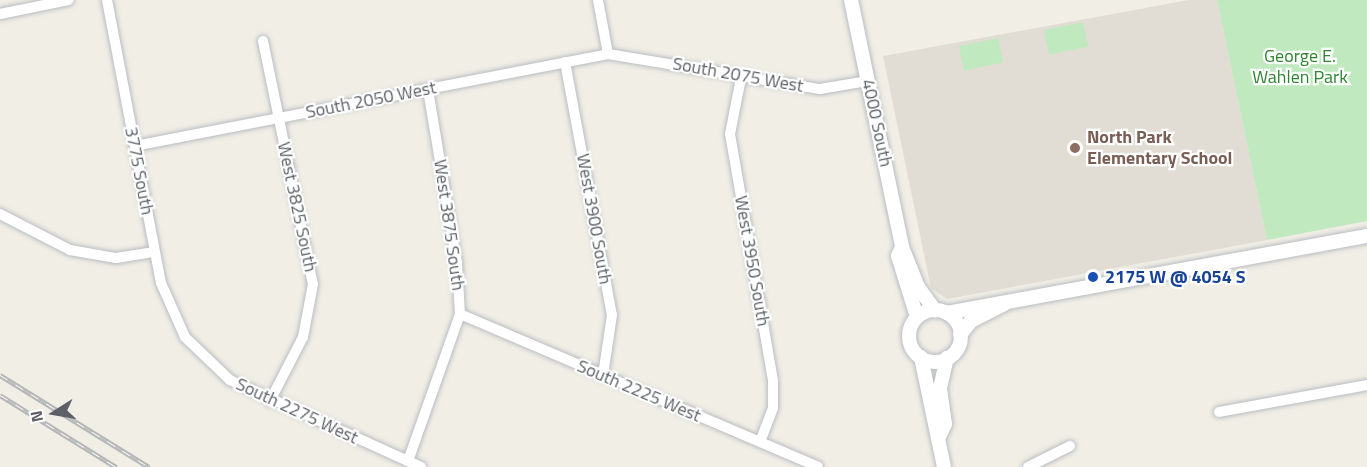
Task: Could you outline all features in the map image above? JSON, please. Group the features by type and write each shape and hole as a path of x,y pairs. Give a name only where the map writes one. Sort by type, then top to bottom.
{"street":[{"path":"0,14 69,0"},
{"name":"3775 South","path":"107,0 160,283 185,337"},
{"path":"598,0 608,54"},
{"name":"4000 South","path":"851,0 902,247 918,287 941,311"},
{"name":"West 3825 South","path":"263,41 313,284 303,337 270,401"},
{"name":"South 2050 West","path":"135,146 608,54"},
{"name":"South 2075 West","path":"608,54 741,78 820,89 868,81"},
{"name":"West 3900 South","path":"565,62 612,315 603,375"},
{"name":"West 3950 South","path":"741,78 730,134 773,381 773,408 760,442"},
{"name":"West 3875 South","path":"408,462 460,314 457,263 428,89"},
{"path":"0,214 70,250 116,258 154,252"},
{"path":"944,467 940,435 921,357 910,341 917,317 941,311 1005,304 1367,236"},
{"name":"4000 South","path":"902,247 898,256 917,317"},
{"path":"940,435 945,424 940,388 947,358 971,321 1005,304"},
{"path":"941,311 960,335"},
{"name":"South 2225 West","path":"460,314 818,467"},
{"name":"South 2275 West","path":"185,337 221,373 270,401 420,467"},
{"path":"921,357 931,362 947,358"},
{"path":"1219,412 1367,385"},
{"path":"1028,467 1070,446"}],"shaded area":[{"name":"North Park Elementary School","path":"1189,0 1217,0 1267,240 947,299 931,288 883,56"}],"green space":[{"name":"George E. Wahlen Park","path":"1217,0 1367,0 1367,221 1267,240"},
{"path":"1083,22 1088,46 1049,55 1044,30"},
{"path":"998,38 1003,62 964,71 959,46"}],"railway":[{"path":"0,375 149,467"},
{"path":"0,395 116,467"}],"place":[{"name":"North Park Elementary School","path":"1075,148"},
{"name":"2175 W @ 4054 S","path":"1093,277"}]}
